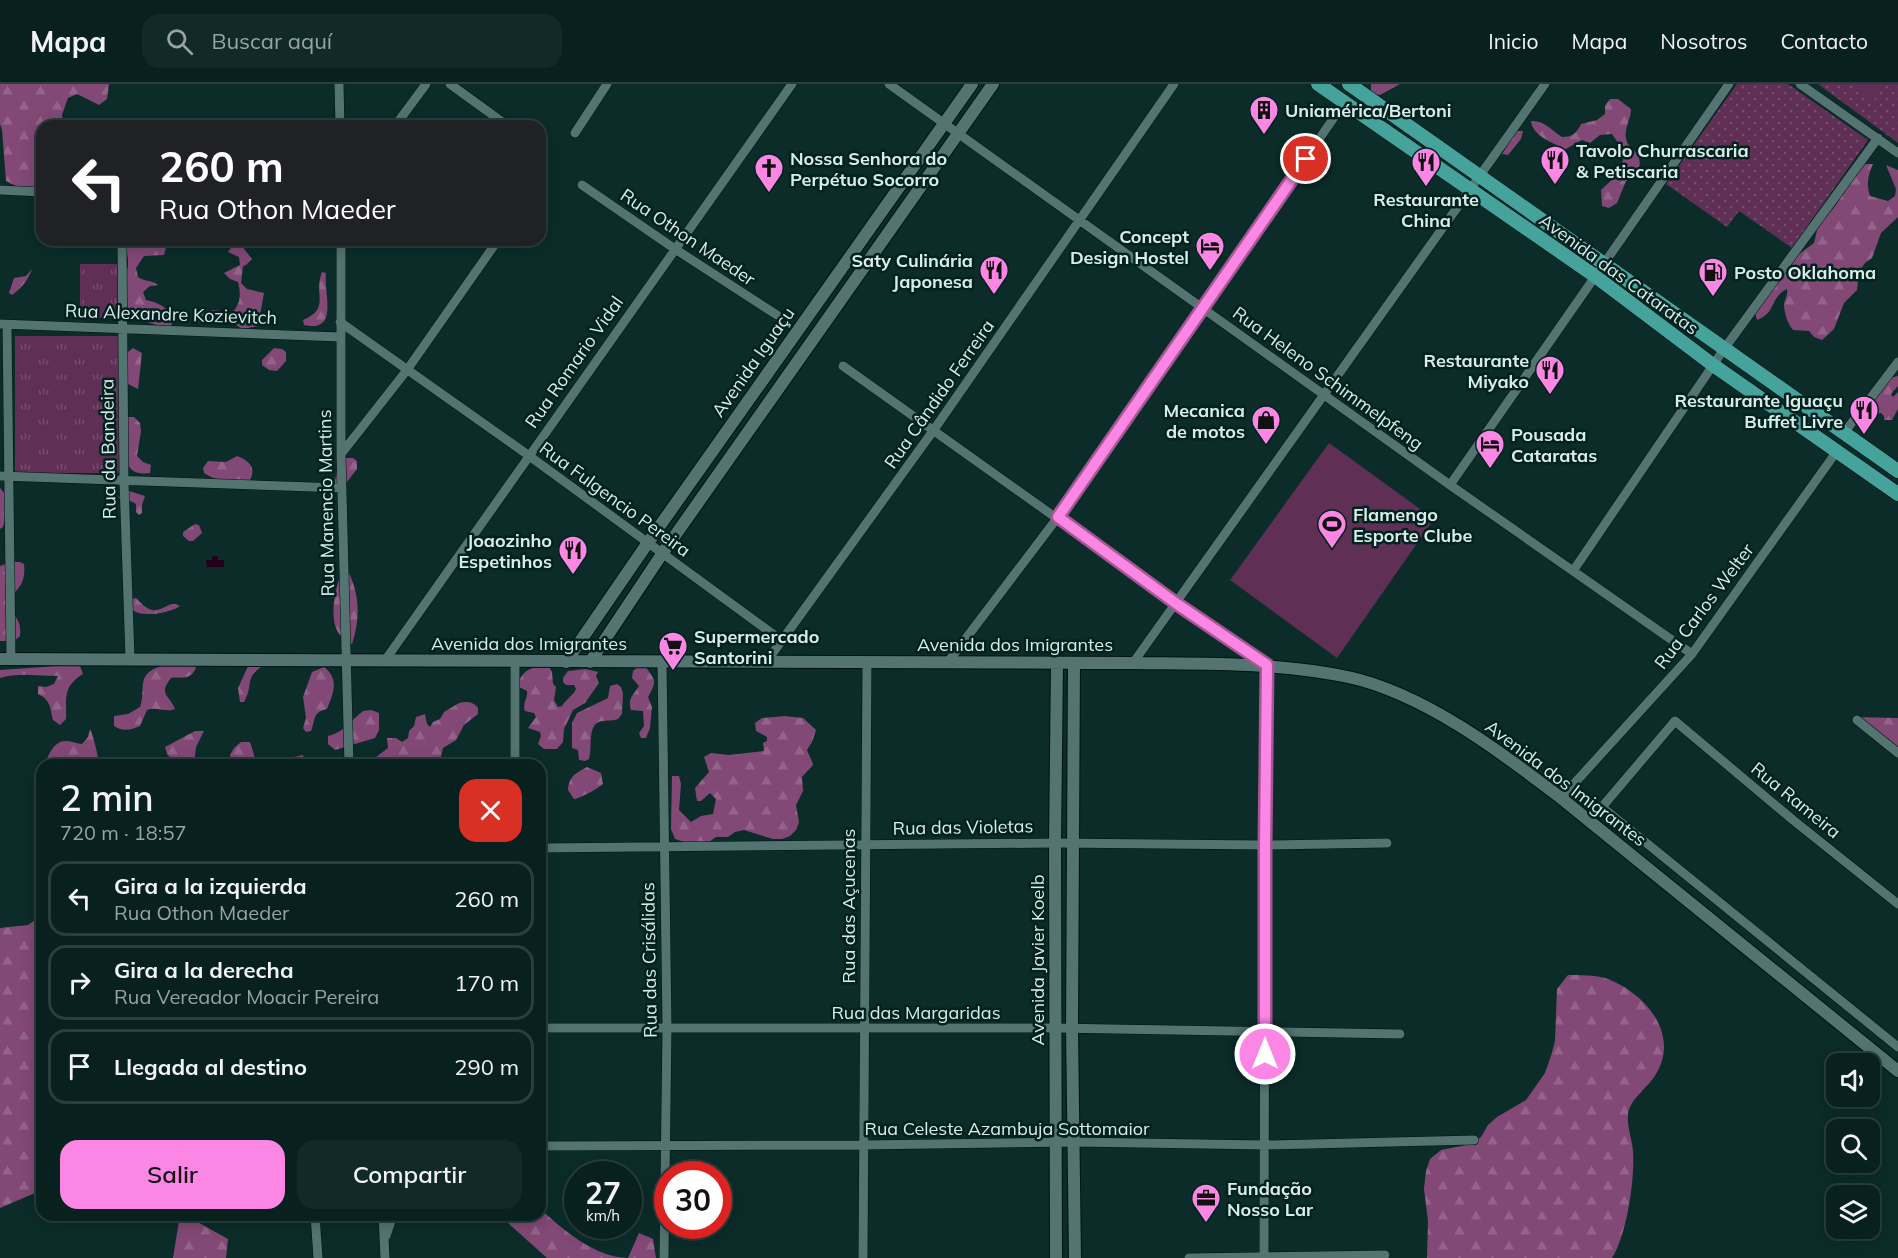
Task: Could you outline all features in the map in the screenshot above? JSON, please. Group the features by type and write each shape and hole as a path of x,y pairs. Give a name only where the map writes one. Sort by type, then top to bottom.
{"main road":[{"name":"Avenida das Cataratas","path":"1318,84 1595,276 1713,365 1898,494"},
{"name":"Avenida das Cataratas","path":"1355,86 1844,433 1891,461 1898,471"}],"street":[{"path":"339,84 340,120"},
{"path":"399,120 426,84"},
{"path":"450,84 500,120"},
{"path":"575,132 607,84"},
{"name":"Rua Romario Vidal","path":"386,659 792,84"},
{"name":"Rua Heleno Schimmelpfeng","path":"889,84 1450,486 1692,654"},
{"name":"Avenida Iguaçu","path":"567,662 647,544 972,84"},
{"name":"Avenida Iguaçu","path":"590,662 662,554 993,84"},
{"name":"Rua Cândido Ferreira","path":"767,661 933,431 1174,84"},
{"path":"1134,663 1545,84"},
{"path":"1450,486 1729,84"},
{"path":"1800,84 1898,153"},
{"path":"948,662 1058,517 1344,103"},
{"path":"1573,571 1724,349 1878,138"},
{"name":"Rua Othon Maeder","path":"582,185 777,315"},
{"path":"0,190 36,192"},
{"name":"Rua da Bandeira","path":"122,246 124,482 130,658"},
{"name":"Rua Manencio Martins","path":"341,246 341,454 349,759"},
{"path":"341,454 407,370 494,246"},
{"name":"Rua Fulgencio Pereira","path":"340,322 528,455 781,640"},
{"path":"3,325 6,659"},
{"name":"Rua Alexandre Kozievitch","path":"3,325 340,337"},
{"path":"1844,433 1898,362"},
{"path":"843,366 1177,604 1267,665 1264,1257"},
{"name":"Rua Carlos Welter","path":"1561,798 1692,654 1837,451"},
{"path":"5,477 342,488"},
{"name":"Avenida dos Imigrantes","path":"6,659 1134,663 1267,665 1349,678 1407,697 1503,754 1561,798 1898,1071"},
{"name":"Rua das Crisálidas","path":"662,661 667,1028 664,1258"},
{"path":"515,662 515,759"},
{"name":"Rua das Açucenas","path":"863,1258 867,662"},
{"name":"Avenida Javier Koelb","path":"1056,1258 1057,663"},
{"name":"Avenida Javier Koelb","path":"1074,663 1072,1028 1075,1258"},
{"name":"Rua Rameira","path":"1898,904 1793,820 1675,720 1602,807 1898,1047"},
{"path":"1857,720 1898,753"},
{"name":"Rua das Violetas","path":"546,848 1055,843 1265,845 1387,843"},
{"name":"Rua das Margaridas","path":"546,1028 1072,1028 1400,1034"},
{"name":"Rua Celeste Azambuja Sottomaior","path":"546,1146 1075,1142 1265,1145 1474,1140"},
{"path":"315,1221 318,1258"},
{"path":"383,1221 385,1258"},
{"path":"385,1242 391,1221"},
{"path":"1189,1258 1385,1255"}],"green space":[{"path":"0,84 109,84 107,99 99,105 77,94 68,98 62,120 36,120 36,188 18,187 6,181 0,124"},
{"path":"1371,84 1400,84 1380,95 1371,94"},
{"path":"1737,84 1788,84 1868,140 1792,248 1739,211 1727,227 1666,184"},
{"path":"1818,84 1898,84 1898,143"},
{"path":"1858,84 1885,84 1874,100 1856,87"},
{"path":"1610,99 1618,99 1631,109 1626,138 1640,161 1636,173 1626,181 1617,203 1609,208 1602,206 1601,190 1619,173 1625,153 1612,134 1600,135 1590,143 1582,140 1564,150 1556,160 1552,160 1552,155 1558,149 1557,145 1537,133 1531,121 1544,124 1562,137 1568,136 1575,133 1581,124 1597,120 1605,114 1605,106"},
{"path":"1517,131 1523,131 1521,139 1508,155 1502,154"},
{"path":"1873,164 1868,180 1870,196 1888,201 1895,196 1896,189 1886,165 1898,170 1898,217 1881,233 1872,258 1859,272 1857,290 1844,303 1834,329 1822,340 1814,337 1809,331 1793,330 1789,325 1784,307 1787,289 1781,293 1768,313 1757,320 1755,313 1795,257 1814,243 1818,226 1835,206 1861,166"},
{"path":"126,246 166,246 164,255 144,256 136,268 138,277 158,285 150,286 143,292 146,300 155,302 172,314 174,318 171,326 147,322 127,308 124,275 128,267"},
{"path":"232,246 242,246 252,259 243,266 241,283 247,289 264,293 258,326 242,329 230,323 207,324 194,320 196,312 215,310 232,313 239,302 238,282 230,279 224,273 240,265 239,257 228,252"},
{"path":"80,264 118,264 118,318 80,318"},
{"path":"32,269 22,287 12,295 9,293 14,278 26,276"},
{"path":"322,272 326,273 326,317 322,323 315,326 304,325 303,320 317,311 319,306"},
{"path":"15,336 121,336 120,473 15,473"},
{"path":"133,348 142,353 138,389 126,383 123,356"},
{"path":"274,348 286,352 286,361 277,371 269,370 262,365 262,360"},
{"path":"1898,376 1898,386 1891,394 1893,397 1898,392 1898,409 1892,420 1884,420 1881,413 1860,418 1890,378"},
{"path":"125,417 134,417 140,423 137,456 143,462 151,465 150,473 136,472 129,466"},
{"name":"Flamengo Esporte Clube","path":"1329,443 1434,519 1337,658 1230,580"},
{"path":"237,456 245,460 252,468 250,480 226,481 204,473 203,468 208,461 226,462"},
{"path":"344,458 353,458 357,461 357,469 343,487 335,485 337,471"},
{"path":"0,488 5,494 5,519 0,529"},
{"path":"129,491 145,496 142,513 139,515 136,512 136,504 118,497"},
{"path":"195,524 199,525 202,533 193,541 189,541 183,536 183,532"},
{"path":"11,562 24,564 21,584 9,598 9,610 18,621 20,636 14,641 0,641 0,566"},
{"path":"349,573 358,608 352,644 340,635 334,615 334,599 340,577"},
{"path":"136,598 152,610 173,604 180,606 163,612 143,614 132,610 132,599"},
{"path":"195,663 196,668 191,675 185,678 171,678 165,688 175,709 147,710 140,726 133,729 124,730 114,726 114,716 128,714 140,707 143,683 150,671 173,664"},
{"path":"249,664 266,664 251,677 244,702 240,702 238,688"},
{"path":"548,665 556,687 554,700 558,707 562,706 576,689 574,685 566,685 563,682 568,671 586,669 598,672 596,676 599,683 585,703 573,710 564,729 563,742 557,749 544,749 538,744 540,732 528,728 536,717 534,713 525,711 527,691 519,687 524,673 532,668"},
{"path":"80,666 83,674 69,688 66,699 66,719 60,725 53,720 48,702 38,694 38,686 46,687 54,684 58,676 21,675 0,678 0,670"},
{"path":"645,666 654,684 648,697 652,707 650,728 646,738 641,738 639,733 644,726 643,711 631,710 630,703 639,686 632,678 633,671"},
{"path":"324,667 334,682 333,692 327,709 316,715 311,731 306,732 303,728 306,718 303,697 312,672"},
{"path":"617,684 623,693 622,714 618,719 598,722 594,726 589,759 579,760 578,750 572,748 572,723 577,713 608,698 610,686"},
{"path":"467,702 478,708 478,714 464,725 456,740 443,748 440,759 376,759 388,748 387,738 396,738 402,742 408,738 416,717 425,714 430,727 433,722 440,719 444,712 459,703"},
{"path":"371,710 379,713 379,730 375,738 335,750 328,744 328,736 343,729 363,711"},
{"path":"785,716 803,718 816,730 807,750 813,765 802,777 803,791 796,805 799,822 796,830 790,836 782,839 773,839 744,830 728,837 716,837 709,842 687,843 675,839 671,829 672,776 679,776 681,784 679,810 691,822 701,816 713,814 716,799 710,793 701,801 697,801 695,788 709,772 704,757 711,753 729,755 764,751 763,743 767,741 767,737 756,731 755,723 762,718"},
{"path":"1856,717 1898,718 1898,750"},
{"path":"90,729 98,759 48,759 58,743 67,741 82,744 88,737"},
{"path":"195,731 204,731 196,747 194,759 171,759 165,747"},
{"path":"241,742 250,742 255,758 259,759 230,759 234,748"},
{"path":"303,755 304,759 291,759"},
{"path":"587,767 601,773 603,784 574,799 568,790 570,781 576,773"},
{"path":"36,919 36,1193 0,1208 0,928 28,925"},
{"path":"1568,975 1605,978 1633,993 1654,1016 1661,1029 1664,1044 1663,1059 1656,1074 1635,1098 1629,1109 1633,1176 1626,1221 1617,1248 1612,1258 1427,1258 1428,1221 1424,1189 1430,1159 1441,1150 1471,1144 1481,1137 1488,1125 1497,1117 1526,1100 1545,1073 1551,1056 1555,1041 1557,989"},
{"path":"546,1214 564,1229 564,1239 577,1239 603,1253 628,1258 547,1258 506,1221 546,1221"},
{"path":"179,1221 196,1221 228,1239 226,1258 173,1258"},
{"path":"642,1234 653,1239 656,1258 628,1258 636,1239 642,1239"}],"shaded area":[{"path":"212,556 218,556 218,560 224,560 224,567 207,567 206,560 212,560"}],"place":[{"name":"Uniamérica/Bertoni","path":"1264,136"},
{"name":"Tavolo Churrascaria & Petiscaria","path":"1555,186"},
{"name":"Restaurante China","path":"1426,188"},
{"name":"Nossa Senhora do Perpétuo Socorro","path":"769,194"},
{"name":"Concept Design Hostel","path":"1210,272"},
{"name":"Saty Culinária Japonesa","path":"994,296"},
{"name":"Posto Oklahoma","path":"1713,298"},
{"name":"Restaurante Miyako","path":"1550,396"},
{"name":"Restaurante Iguaçu Buffet Livre","path":"1864,436"},
{"name":"Mecanica de motos","path":"1266,446"},
{"name":"Pousada Cataratas","path":"1490,470"},
{"name":"Flamengo Esporte Clube","path":"1332,550"},
{"name":"Joaozinho Espetinhos","path":"573,576"},
{"name":"Supermercado Santorini","path":"673,672"},
{"name":"Fundação Nosso Lar","path":"1206,1224"}],"route":[{"path":"1265,1054 1267,665 1177,604 1058,517 1306,159"}]}
